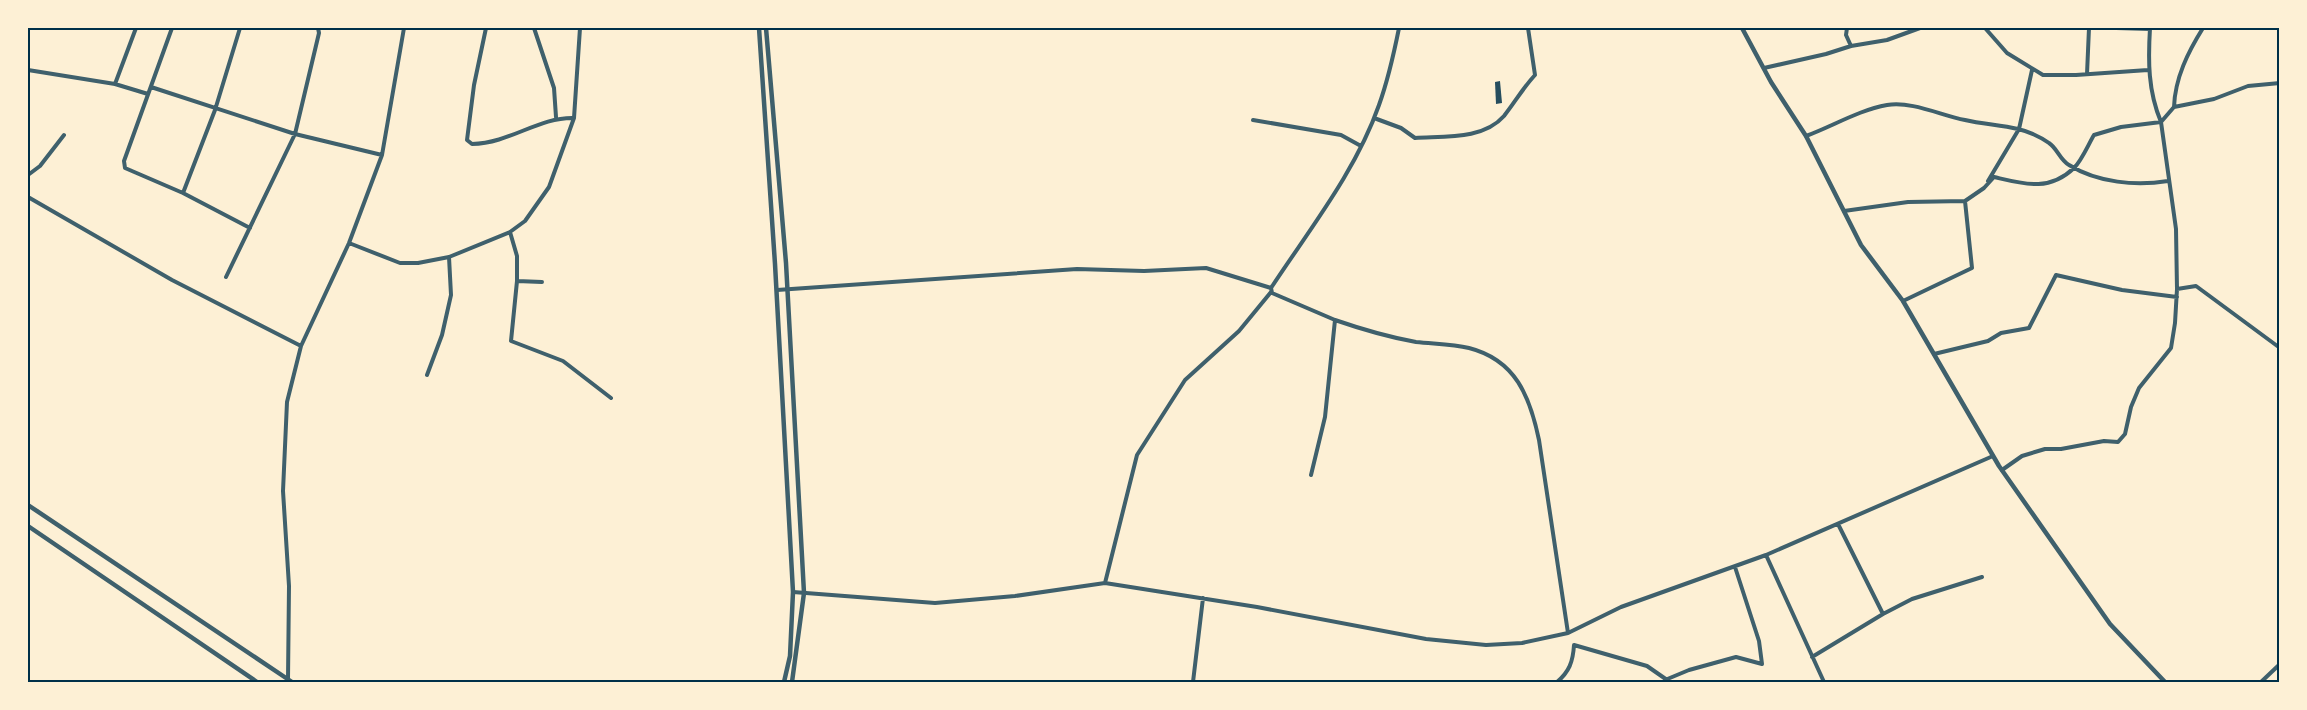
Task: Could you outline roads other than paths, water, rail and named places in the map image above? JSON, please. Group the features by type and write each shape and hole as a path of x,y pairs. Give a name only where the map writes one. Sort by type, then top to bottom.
{"street":[{"path":"115,84 136,28"},
{"path":"172,28 124,161 125,168 183,193 250,228"},
{"path":"183,193 215,110 240,28"},
{"path":"226,277 295,134 319,33 318,28"},
{"path":"290,681 289,586 283,491 287,402 301,346 349,243 382,155 404,28"},
{"path":"486,28 474,85 467,140 472,144 498,141 556,117 574,118"},
{"path":"534,28 554,88 556,117"},
{"path":"349,243 400,263 418,263 448,257 510,232 525,221 549,187 574,118 580,28"},
{"path":"759,28 777,290 793,592 790,656 784,682"},
{"path":"766,28 787,289 804,593 792,682"},
{"path":"1105,583 1137,455 1185,380 1239,331 1271,290 1331,198 1361,146 1374,118 1399,28"},
{"path":"1374,118 1401,128 1415,138 1488,130 1502,117 1520,91 1535,75 1528,28"},
{"path":"1742,28 1806,136 1861,245 1903,301 2002,470 2110,624 2165,682"},
{"path":"1847,28 1846,35 1851,46"},
{"path":"1764,68 1826,54 1851,46 1887,40 1920,28"},
{"path":"1985,28 2007,53 2043,75 2148,70"},
{"path":"2087,74 2089,28"},
{"path":"2002,470 2022,456 2045,449 2061,449 2104,441 2118,442 2125,434 2131,407 2139,388 2171,348 2178,289 2176,229 2161,122 2154,106 2148,70 2150,28 2116,28"},
{"path":"2174,108 2174,96 2183,66 2203,28"},
{"path":"28,70 115,84 148,94"},
{"path":"1984,188 2019,129 2032,70"},
{"path":"1844,211 1908,202 1965,201 1984,188 1994,177 2026,184 2049,184 2074,168 2094,135 2121,127 2161,122 2174,108 2214,100 2248,86 2280,83"},
{"path":"150,87 215,110 295,134 382,155"},
{"path":"1806,136 1838,124 1855,114 1885,105 1904,104 1966,121 2019,129 2049,143 2068,165 2098,178 2119,182 2150,184 2168,181"},
{"path":"1253,120 1341,135 1361,146"},
{"path":"28,175 40,166 64,134"},
{"path":"28,197 172,280 301,346"},
{"path":"1903,301 1972,268 1965,201"},
{"path":"510,232 517,256 517,281 511,340 563,361 611,398"},
{"path":"427,375 442,335 451,295 448,257"},
{"path":"777,290 1076,268 1144,271 1206,268 1271,290 1335,320 1389,337 1469,348 1498,361 1514,375 1532,409 1568,633"},
{"path":"1934,354 1988,341 2002,333 2029,328 2056,274 2122,290 2177,297"},
{"path":"517,281 542,282"},
{"path":"2178,289 2196,286 2280,348"},
{"path":"1311,475 1325,417 1335,320"},
{"path":"793,592 935,603 1015,596 1105,583 1203,598 1426,640 1462,644 1522,643 1568,633 1622,607 1766,555 1993,456"},
{"path":"28,505 290,681"},
{"path":"1838,524 1883,614"},
{"path":"28,526 257,682"},
{"path":"1766,555 1824,682"},
{"path":"1665,680 1688,670 1736,657 1762,664 1759,640 1735,567"},
{"path":"1812,657 1883,614 1912,599 1982,577"},
{"path":"1194,682 1203,598"},
{"path":"1557,682 1568,673 1573,658 1574,645 1647,666 1670,682"},
{"path":"2261,682 2280,664"}]}
